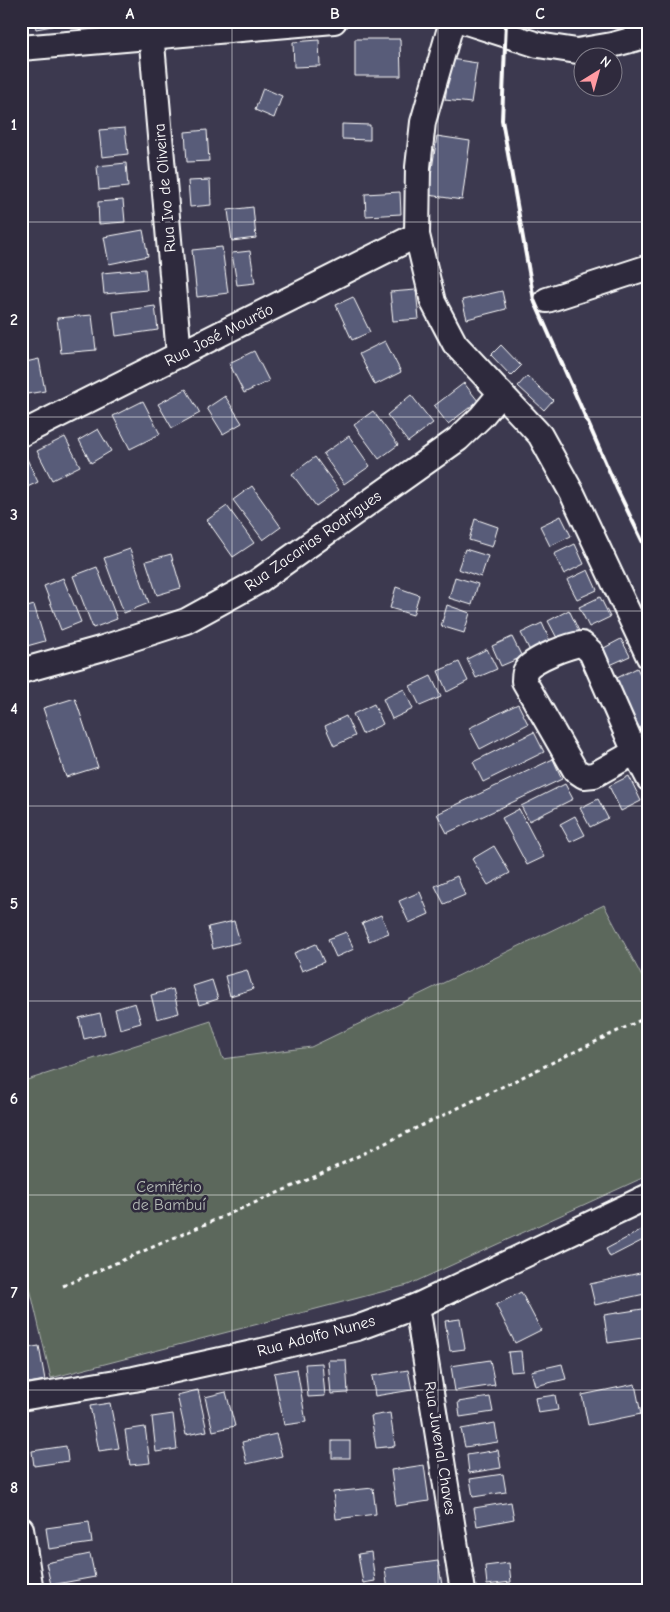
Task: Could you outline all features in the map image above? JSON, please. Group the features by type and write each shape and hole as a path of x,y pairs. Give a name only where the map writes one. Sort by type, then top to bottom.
{"street":[{"path":"21,48 150,29 334,21"},
{"path":"452,21 423,122 418,166 417,235 434,302 455,344 540,436 572,493 649,657"},
{"path":"462,21 538,45 576,51 649,35"},
{"name":"Rua Ivo de Oliveira","path":"150,29 179,355"},
{"name":"Rua José Mourão","path":"21,434 417,235"},
{"path":"547,300 649,267"},
{"name":"Rua Zacarias Rodrigues","path":"21,671 100,649 186,621 257,582 458,439 481,417 501,392"},
{"path":"636,752 594,775 584,776 575,770 524,681 525,671 531,663 572,644 582,644 591,652 649,779"},
{"name":"Rua Adolfo Nunes","path":"21,1398 134,1378 262,1351 357,1328 417,1306 649,1196"},
{"name":"Rua Juvenal Chaves","path":"417,1306 463,1591"},
{"path":"21,1529 31,1591"}],"path":[{"path":"63,1286 321,1174 649,1016"}],"green space":[{"name":"Cemitério de Bambuí","path":"604,905 649,990 649,1175 408,1285 51,1378 21,1250 21,1082 211,1021 223,1059 311,1047"}],"building":[{"path":"34,21 51,21 52,26 36,29"},
{"path":"355,39 400,39 401,76 355,76"},
{"path":"319,40 320,66 294,67 293,42"},
{"path":"451,59 477,63 471,103 445,100"},
{"path":"263,88 282,96 274,118 255,110"},
{"path":"342,124 370,125 370,140 342,139"},
{"path":"125,128 128,154 102,157 99,130"},
{"path":"207,130 209,161 187,162 185,132"},
{"path":"437,136 470,141 462,200 428,195"},
{"path":"126,163 128,187 99,190 97,166"},
{"path":"210,180 211,205 190,207 188,181"},
{"path":"400,192 401,214 366,216 365,194"},
{"path":"123,200 125,222 99,224 98,202"},
{"path":"253,207 256,238 232,241 228,210"},
{"path":"143,230 148,256 109,264 104,237"},
{"path":"222,247 228,293 197,297 192,250"},
{"path":"250,251 255,283 237,285 232,253"},
{"path":"145,269 147,290 104,294 102,273"},
{"path":"416,290 419,319 393,321 390,292"},
{"path":"502,291 506,309 467,319 462,300"},
{"path":"353,297 370,332 352,340 336,305"},
{"path":"155,306 158,330 116,336 113,312"},
{"path":"92,315 96,350 61,353 57,318"},
{"path":"385,341 401,372 375,385 359,354"},
{"path":"501,345 521,366 511,376 491,355"},
{"path":"254,351 269,381 244,393 229,363"},
{"path":"39,359 45,391 21,395 21,363"},
{"path":"527,376 553,400 544,410 518,386"},
{"path":"464,383 478,401 448,424 434,406"},
{"path":"186,389 200,413 172,428 158,404"},
{"path":"411,395 433,423 408,442 387,415"},
{"path":"225,396 242,423 223,434 207,408"},
{"path":"143,401 160,434 130,449 113,416"},
{"path":"373,411 398,445 379,459 354,425"},
{"path":"98,429 111,451 91,463 79,440"},
{"path":"349,436 370,466 344,484 323,454"},
{"path":"65,437 80,466 52,480 37,451"},
{"path":"26,457 38,482 21,490 21,459"},
{"path":"315,457 339,490 316,506 292,474"},
{"path":"252,486 281,527 263,540 233,500"},
{"path":"227,506 254,543 233,557 207,520"},
{"path":"561,516 571,536 550,546 540,526"},
{"path":"475,519 498,527 492,547 469,540"},
{"path":"575,544 584,564 564,574 554,554"},
{"path":"130,549 149,603 124,613 104,558"},
{"path":"465,549 488,556 481,577 458,569"},
{"path":"171,554 181,588 157,595 146,561"},
{"path":"97,567 117,619 93,628 73,576"},
{"path":"588,570 597,590 577,599 567,580"},
{"path":"455,577 478,584 472,605 449,598"},
{"path":"63,578 81,622 61,630 44,586"},
{"path":"396,587 419,595 413,615 390,608"},
{"path":"600,597 610,617 589,627 579,607"},
{"path":"34,605 45,641 27,646 21,627 21,609"},
{"path":"447,605 470,613 464,633 441,626"},
{"path":"569,610 579,631 558,640 548,621"},
{"path":"542,623 551,643 531,653 521,633"},
{"path":"512,637 522,657 501,666 492,646"},
{"path":"621,639 630,656 610,665 602,649"},
{"path":"487,649 497,669 476,678 467,659"},
{"path":"459,662 468,681 447,692 438,671"},
{"path":"637,668 649,692 649,747 615,679"},
{"path":"431,676 441,697 420,706 410,686"},
{"path":"404,689 413,709 392,719 383,699"},
{"path":"75,698 98,767 66,777 43,708"},
{"path":"374,704 383,724 362,734 353,714"},
{"path":"518,704 528,724 480,749 469,728"},
{"path":"346,716 355,736 334,746 325,726"},
{"path":"534,732 544,752 483,782 473,762"},
{"path":"553,759 562,779 447,833 437,814"},
{"path":"629,776 641,801 621,811 609,786"},
{"path":"565,784 573,799 529,821 521,806"},
{"path":"598,799 608,818 590,827 580,808"},
{"path":"519,809 544,857 527,865 502,818"},
{"path":"575,816 585,835 570,842 560,824"},
{"path":"494,846 510,873 488,885 472,859"},
{"path":"457,876 465,895 444,904 435,886"},
{"path":"420,892 429,914 409,923 399,901"},
{"path":"381,915 389,933 369,941 362,923"},
{"path":"234,921 240,942 213,949 208,927"},
{"path":"346,932 354,949 336,957 328,939"},
{"path":"316,944 324,962 302,971 294,953"},
{"path":"247,970 253,989 230,996 225,976"},
{"path":"212,980 218,999 199,1005 193,986"},
{"path":"173,989 179,1013 157,1019 151,995"},
{"path":"135,1003 141,1023 120,1029 115,1009"},
{"path":"100,1013 105,1034 84,1039 79,1018"},
{"path":"649,1226 649,1237 610,1257 606,1249"},
{"path":"21,1255 26,1284 21,1285"},
{"path":"649,1271 649,1293 595,1305 590,1284"},
{"path":"521,1292 541,1330 515,1343 496,1305"},
{"path":"26,1293 29,1312 21,1314 21,1294"},
{"path":"649,1308 649,1337 608,1343 604,1315"},
{"path":"460,1319 465,1349 450,1351 445,1321"},
{"path":"39,1346 45,1380 23,1384 21,1377 21,1349"},
{"path":"521,1351 523,1371 511,1372 508,1352"},
{"path":"328,1360 346,1360 348,1393 331,1394"},
{"path":"490,1360 495,1385 455,1391 451,1366"},
{"path":"322,1363 325,1396 308,1397 305,1364"},
{"path":"562,1364 566,1379 535,1386 531,1371"},
{"path":"297,1369 306,1422 284,1425 274,1373"},
{"path":"408,1370 412,1390 375,1396 372,1376"},
{"path":"635,1384 641,1414 588,1425 582,1395"},
{"path":"198,1390 207,1431 186,1435 177,1395"},
{"path":"226,1392 235,1426 213,1431 205,1397"},
{"path":"555,1395 558,1410 538,1413 535,1398"},
{"path":"490,1397 493,1412 460,1417 458,1402"},
{"path":"110,1403 119,1448 99,1451 90,1406"},
{"path":"390,1413 395,1446 376,1448 371,1416"},
{"path":"173,1414 177,1449 156,1452 152,1417"},
{"path":"495,1423 498,1442 465,1447 461,1429"},
{"path":"145,1427 150,1463 130,1465 125,1430"},
{"path":"276,1434 282,1456 247,1464 242,1442"},
{"path":"332,1441 350,1441 350,1458 332,1458"},
{"path":"66,1446 68,1461 34,1466 32,1451"},
{"path":"498,1450 501,1468 469,1473 467,1455"},
{"path":"424,1465 429,1501 396,1506 391,1470"},
{"path":"503,1474 506,1492 473,1497 470,1479"},
{"path":"373,1488 376,1514 336,1519 333,1492"},
{"path":"511,1502 514,1519 477,1526 474,1508"},
{"path":"89,1522 92,1543 49,1549 46,1528"},
{"path":"371,1552 375,1581 363,1583 358,1554"},
{"path":"90,1554 95,1577 51,1585 46,1563"},
{"path":"438,1561 443,1591 388,1591 385,1568"},
{"path":"509,1563 511,1582 487,1585 485,1566"}],"railway":[{"path":"506,21 502,120 534,300 618,491 649,555"}]}
